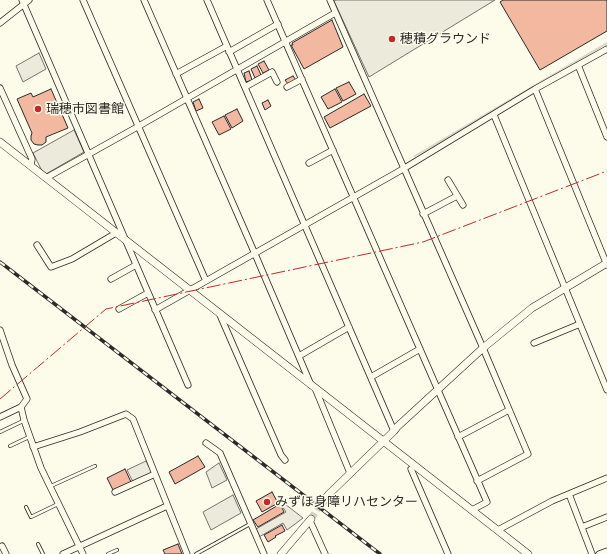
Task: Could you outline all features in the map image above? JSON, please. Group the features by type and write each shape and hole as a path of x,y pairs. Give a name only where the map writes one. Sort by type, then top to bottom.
{"street":[{"path":"83,0 206,281"},
{"path":"144,0 350,473"},
{"path":"206,0 394,431"},
{"path":"267,0 487,502 472,510"},
{"path":"330,0 528,454 477,481"},
{"path":"0,23 25,1 125,240 188,385"},
{"path":"46,178 335,13"},
{"path":"229,52 278,24"},
{"path":"176,74 227,46"},
{"path":"155,310 305,226 494,115 535,89 607,49"},
{"path":"578,66 607,137"},
{"path":"245,87 272,72 277,82"},
{"path":"287,87 302,79"},
{"path":"0,88 32,159 31,166"},
{"path":"320,505 329,494 397,427 483,348 532,308 565,287 607,264 535,89"},
{"path":"494,115 607,390"},
{"path":"0,142 189,291 528,554"},
{"path":"309,163 333,150"},
{"path":"448,180 463,206"},
{"path":"423,214 457,196"},
{"path":"37,245 52,267 72,259 116,233"},
{"path":"111,279 136,265"},
{"path":"119,309 148,293"},
{"path":"220,314 281,455 285,460"},
{"path":"534,343 580,324"},
{"path":"299,356 349,327"},
{"path":"0,330 12,365 27,399 21,407 0,417"},
{"path":"371,377 420,349"},
{"path":"21,407 33,447 82,554"},
{"path":"458,437 509,410"},
{"path":"33,447 80,432 126,414 133,419 187,554"},
{"path":"206,443 220,454 264,554"},
{"path":"411,468 448,554"},
{"path":"116,492 155,474"},
{"path":"498,530 552,501 607,478"},
{"path":"568,494 592,554"},
{"path":"63,554 167,506"},
{"path":"582,527 607,517"},
{"path":"281,554 311,520 324,554"},
{"path":"2,546 6,554"},
{"path":"599,554 607,551"}],"lane":[{"path":"0,432 24,420"},
{"path":"10,446 30,437"},
{"path":"50,487 94,466"},
{"path":"26,508 31,517 59,504"},
{"path":"196,554 250,524"},
{"path":"38,544 43,554"},
{"path":"108,554 117,550"}],"shaded area":[{"name":"穂積グラウンド","path":"495,0 369,77 334,1"},
{"path":"39,53 46,69 23,82 16,66"},
{"path":"74,130 84,152 46,174 41,169 33,153"},
{"path":"146,461 152,473 133,482 127,470"},
{"path":"219,463 227,480 212,488 206,472"},
{"path":"233,495 241,513 211,530 203,512"},
{"path":"285,504 303,518 287,530 283,523 259,537 256,529 286,512 282,506"}],"building":[{"path":"503,0 607,0 607,31 540,70 500,2"},
{"path":"332,20 343,47 304,69 291,45 293,45 292,43"},
{"path":"264,61 269,70 263,73 258,64"},
{"path":"257,66 261,75 255,78 251,69"},
{"path":"249,71 252,80 246,82 244,73"},
{"path":"293,76 296,80 288,84 285,80"},
{"path":"349,82 356,94 343,101 336,88"},
{"name":"瑞穂市図書館","path":"51,89 68,128 46,137 46,142 42,145 34,144 31,140 32,133 17,99 31,93 33,97"},
{"path":"335,89 342,102 328,109 321,97"},
{"path":"364,94 371,106 330,128 324,117"},
{"path":"199,99 203,108 196,111 193,102"},
{"path":"268,100 271,106 265,110 262,103"},
{"path":"237,109 243,121 232,128 225,115"},
{"path":"224,116 231,129 219,135 212,122"},
{"path":"198,456 205,467 175,484 169,472"},
{"path":"125,469 131,482 113,490 107,478"},
{"name":"みずほ身障リハセンター","path":"272,492 278,503 262,512 256,501"},
{"path":"280,504 284,512 258,527 253,520"},
{"path":"282,525 285,531 275,536 276,537 268,542 264,535"},
{"path":"178,544 182,554 165,554 163,550"}],"waterway":[{"path":"415,156 607,43"}],"tunnel":[{"path":"311,519 320,505"}],"railway":[{"path":"0,262 380,554"}],"power":[{"path":"0,399 106,309 423,242 607,171"}],"place":[{"name":"穂積グラウンド","path":"392,39"},
{"name":"瑞穂市図書館","path":"38,109"},
{"name":"みずほ身障リハセンター","path":"267,502"}]}
